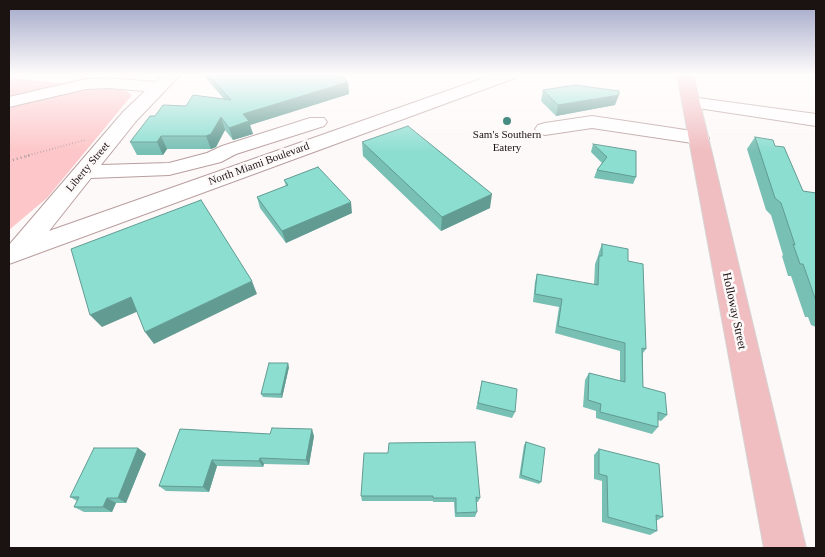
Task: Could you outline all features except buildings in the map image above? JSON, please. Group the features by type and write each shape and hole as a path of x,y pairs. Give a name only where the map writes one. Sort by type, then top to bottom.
{"main road":[{"name":"Holloway Street","path":"691,102 785,548"}],"street":[{"name":"Liberty Street","path":"12,257 146,100"},
{"name":"North Miami Boulevard","path":"12,257 176,194 437,100"},
{"path":"691,102 816,120"},
{"path":"83,172 165,170 214,158 229,150 317,122"},
{"path":"545,128 592,122 698,138"},
{"path":"214,158 224,177"},
{"path":"165,170 176,194"}],"path":[{"path":"9,161 82,140"}],"shaded area":[{"path":"9,100 128,100 47,198 9,230"}],"place":[{"name":"Sam's Southern Eatery","path":"507,121"}]}
